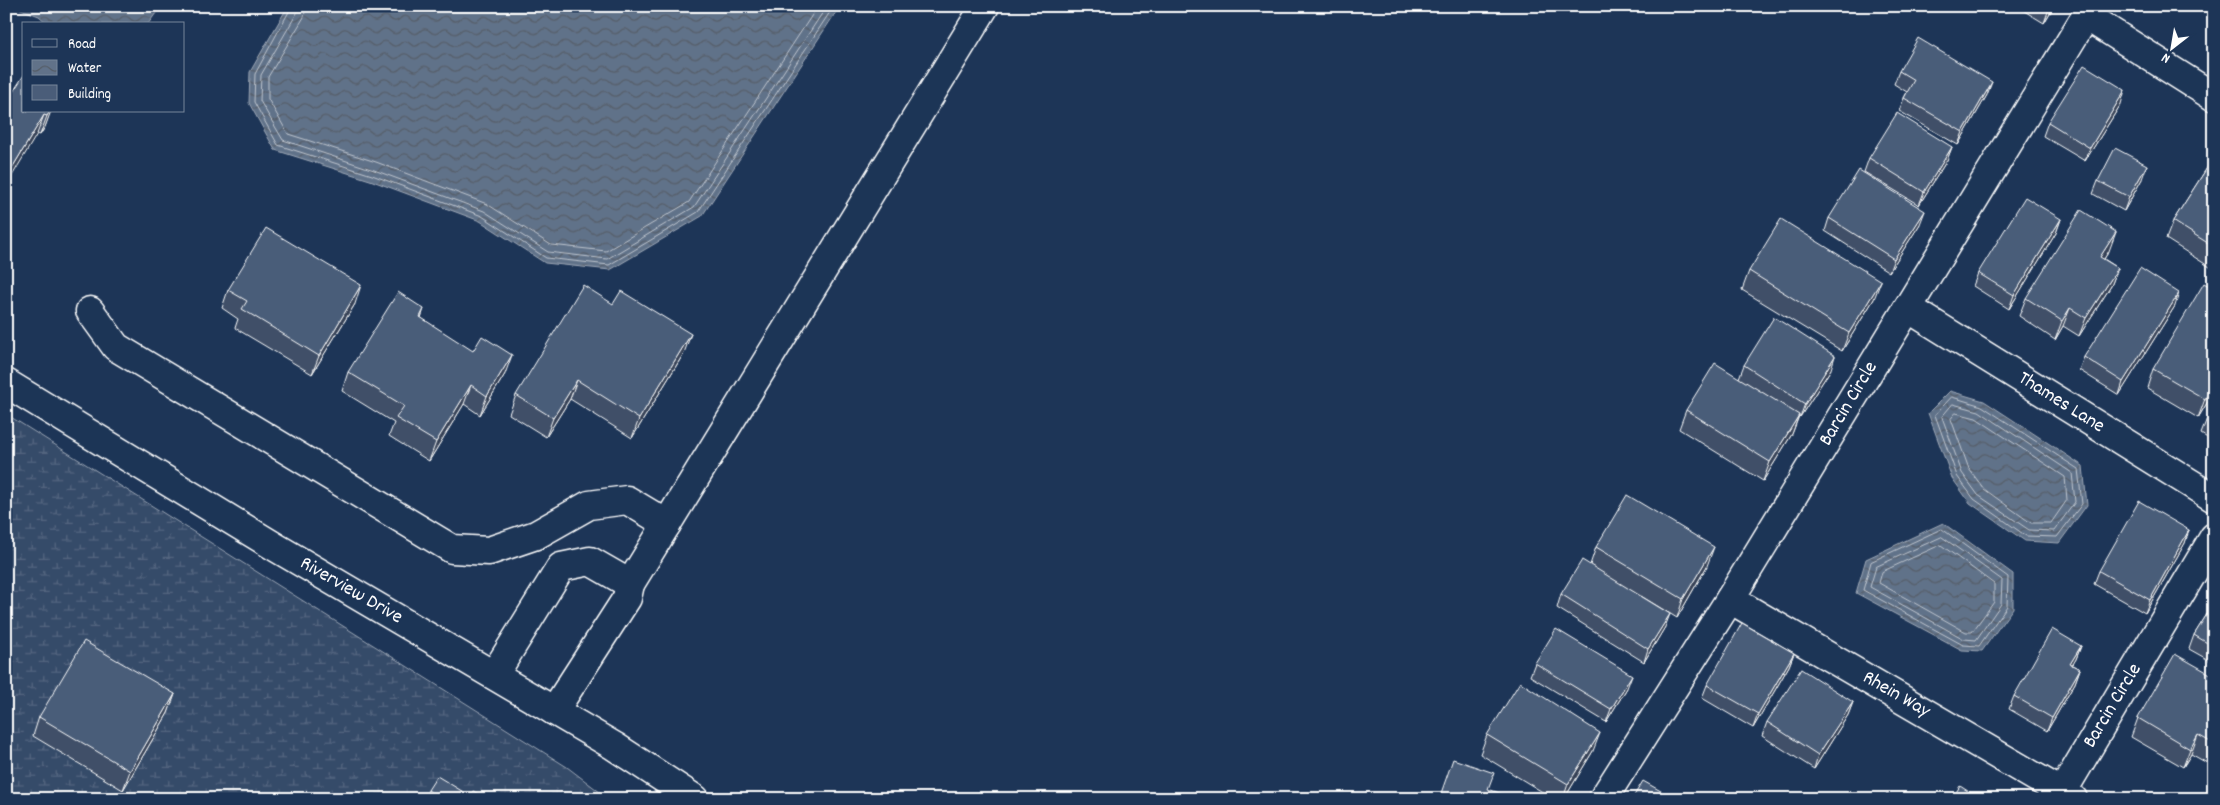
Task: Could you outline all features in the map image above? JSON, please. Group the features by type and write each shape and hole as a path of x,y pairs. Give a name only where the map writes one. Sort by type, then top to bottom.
{"street":[{"path":"554,710 627,598 630,584 985,6"},
{"path":"2089,11 2214,97"},
{"name":"Barcin Circle","path":"1603,799 1730,599 2089,11"},
{"name":"Thames Lane","path":"1908,308 2214,498"},
{"path":"90,312 116,347 452,549 489,552 536,535 589,505 626,500 667,524"},
{"name":"Riverview Drive","path":"6,383 277,548 554,710 695,799"},
{"name":"Barcin Circle","path":"2064,796 2214,537"},
{"path":"494,676 561,567 590,561 630,584"},
{"name":"Rhein Way","path":"1730,599 2064,796"}],"green space":[{"path":"6,414 567,767 609,799 6,799"}],"water":[{"path":"13,6 161,6 149,22 46,22 39,16"},
{"path":"288,6 840,6 702,216 610,270 545,263 480,221 370,180 275,150 249,103 250,72"},
{"path":"1950,391 1984,401 2083,466 2087,505 2059,543 2025,541 1970,503 1952,478 1928,413"},
{"path":"1943,523 2013,574 2013,608 1982,651 1962,650 1856,593 1866,559"}],"building":[{"path":"1918,38 1992,82 1963,132 1904,98 1914,80 1899,71"},
{"path":"2084,65 2125,90 2090,148 2048,122"},
{"path":"22,78 22,112 49,112 47,116 44,115 6,178 6,92 11,95"},
{"path":"1897,113 1952,147 1924,192 1869,158"},
{"path":"2115,148 2147,165 2129,197 2098,181"},
{"path":"2214,157 2214,247 2173,221"},
{"path":"1859,170 1925,211 1894,259 1829,218"},
{"path":"2025,197 2061,219 2014,295 1978,273"},
{"path":"2081,210 2116,232 2100,257 2118,268 2086,318 2070,308 2062,321 2026,298"},
{"path":"1781,219 1881,281 1849,333 1749,271"},
{"path":"266,228 361,285 319,356 242,309 247,301 228,290"},
{"path":"2140,268 2179,293 2123,382 2084,357"},
{"path":"2204,283 2214,289 2214,384 2205,399 2153,369"},
{"path":"583,285 613,304 621,291 691,334 639,419 577,380 553,418 516,395"},
{"path":"398,292 424,309 420,317 473,351 482,336 512,355 487,396 471,385 436,442 396,418 404,406 348,372"},
{"path":"1774,317 1835,356 1805,404 1744,365"},
{"path":"1715,363 1799,415 1770,462 1686,410"},
{"path":"2214,409 2214,426 2206,421"},
{"path":"1627,495 1714,547 1683,599 1596,547"},
{"path":"2139,501 2189,530 2150,600 2099,571"},
{"path":"1582,560 1670,614 1648,649 1561,594"},
{"path":"2214,603 2214,647 2194,635"},
{"path":"1742,623 1794,653 1758,714 1707,685"},
{"path":"1556,629 1632,675 1611,709 1535,663"},
{"path":"2052,629 2081,646 2070,664 2080,669 2052,718 2014,696"},
{"path":"84,641 175,694 130,771 39,717"},
{"path":"2175,654 2214,676 2214,744 2198,735 2190,749 2138,718"},
{"path":"1801,669 1853,702 1818,755 1767,722"},
{"path":"1520,682 1600,733 1568,784 1487,735"},
{"path":"1453,759 1494,773 1488,789 1516,799 1439,799"},
{"path":"437,776 470,796 473,791 487,799 434,799 435,795 428,790"},
{"path":"1643,781 1675,799 1632,799"},
{"path":"1960,786 1980,799 1952,799"},
{"path":"1887,793 1897,799 1883,799"}]}
